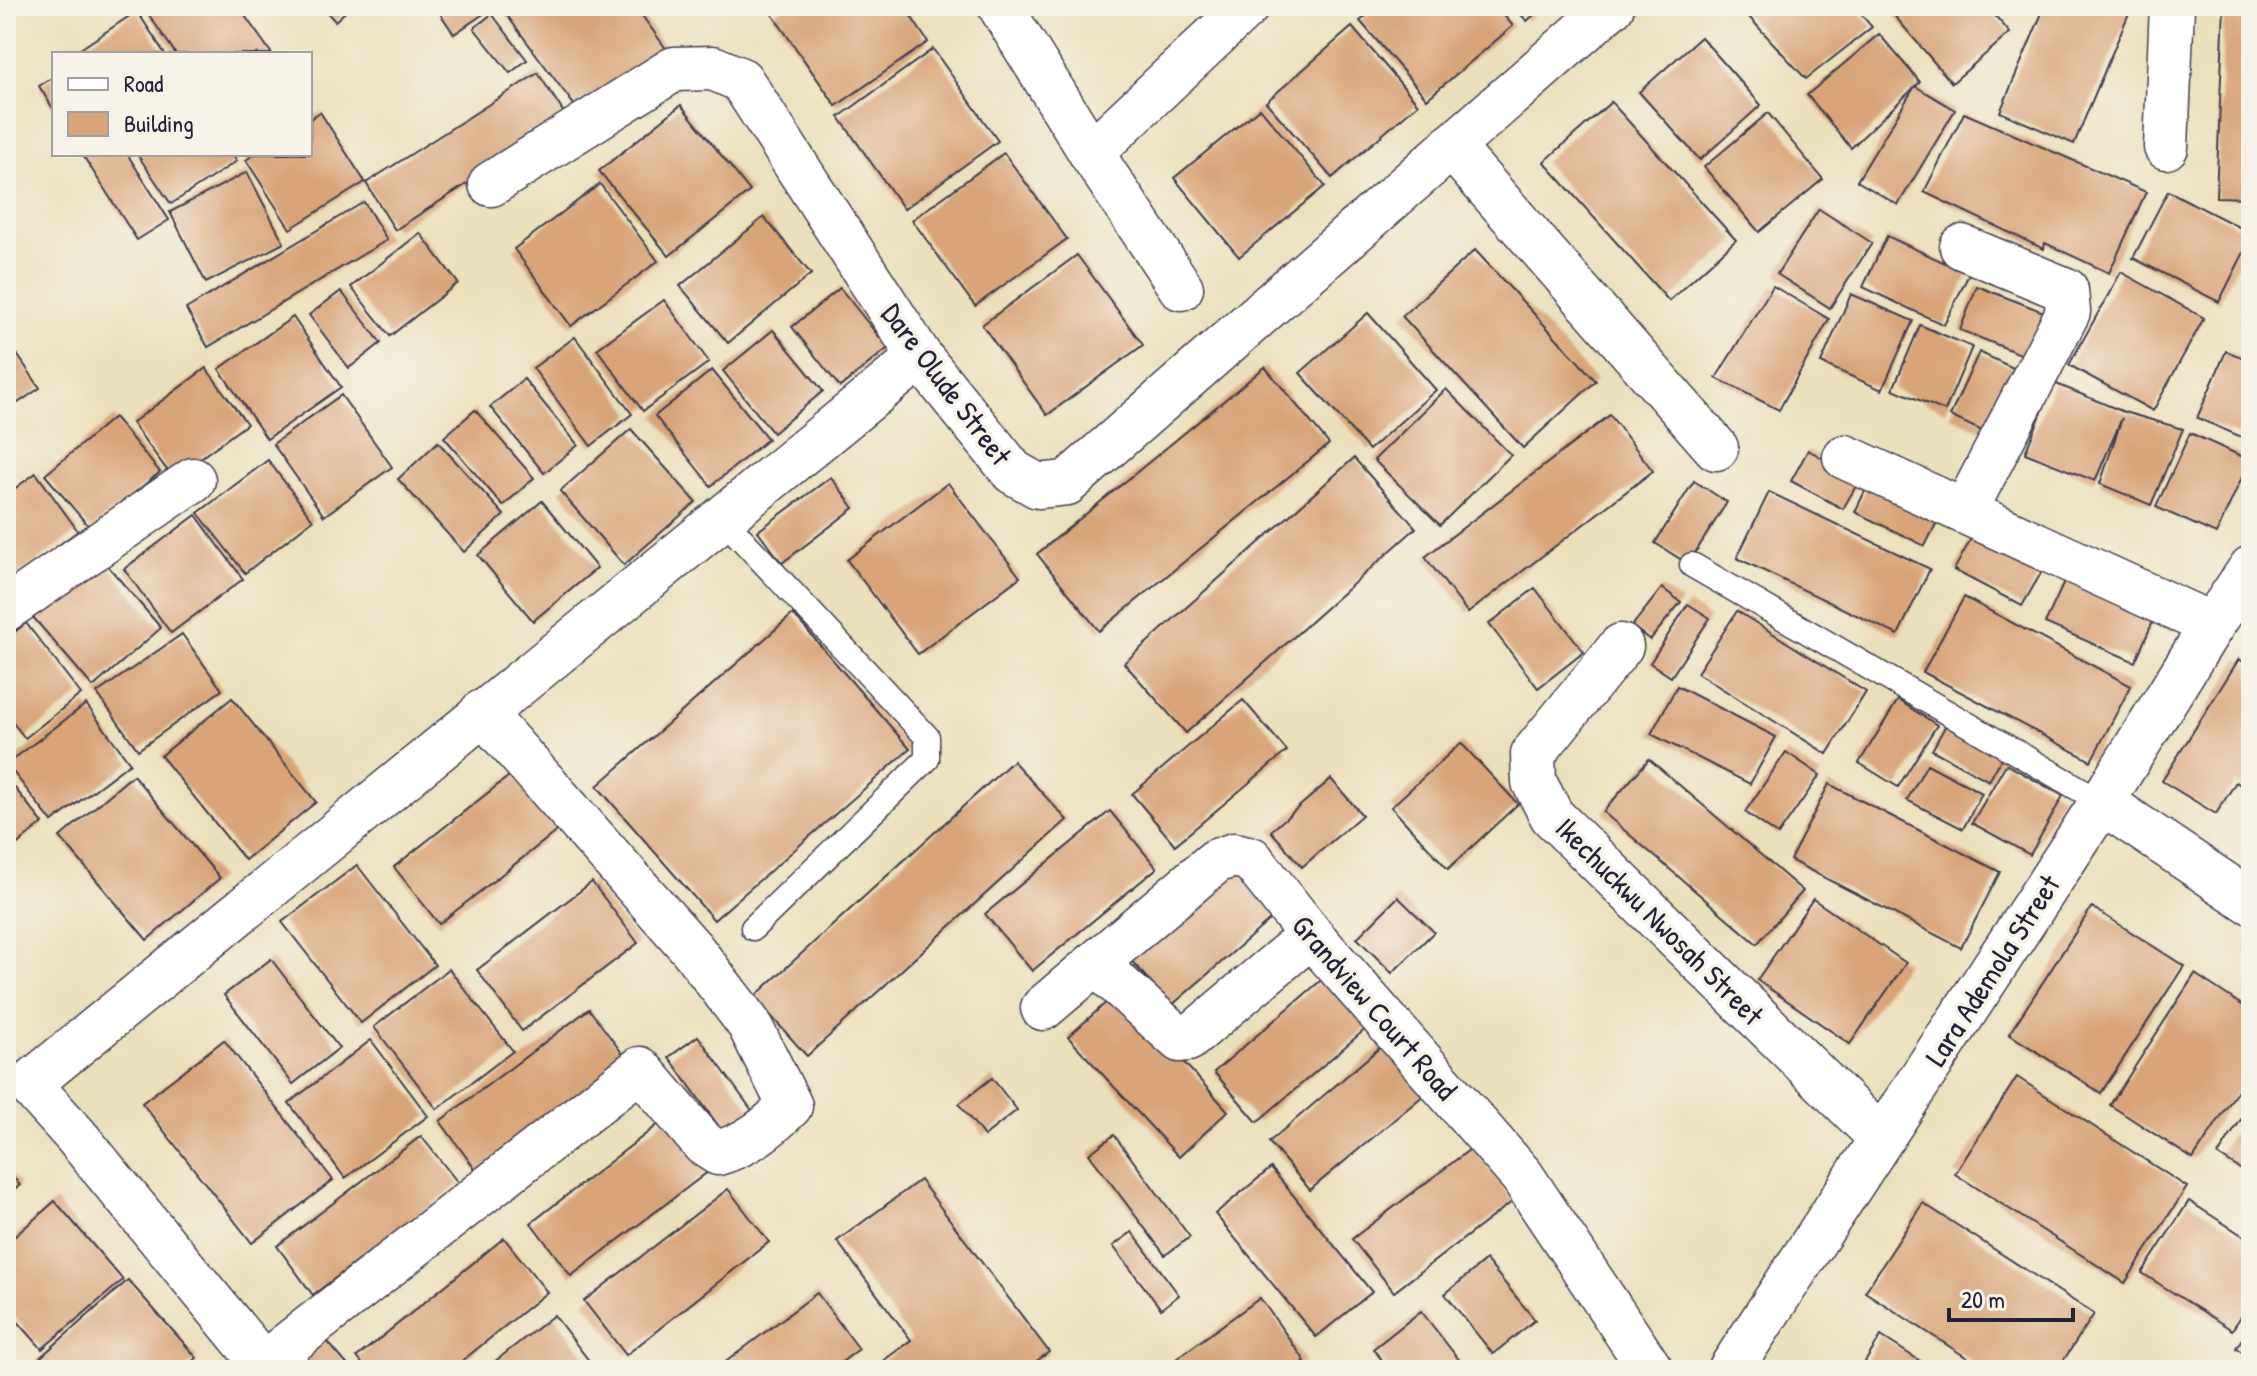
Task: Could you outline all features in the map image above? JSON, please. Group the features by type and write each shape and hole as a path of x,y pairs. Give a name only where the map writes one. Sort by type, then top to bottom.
{"street":[{"path":"1000,6 1091,153 1181,288"},
{"path":"1091,153 1247,6"},
{"name":"Dare Olude Street","path":"491,184 674,69 713,68 741,80 920,357 1013,472 1038,486 1067,483 1612,6"},
{"path":"2166,147 2172,6"},
{"path":"1451,146 1716,448"},
{"path":"1962,247 2066,290 2068,312 1965,511"},
{"path":"482,712 692,949 749,1024 790,1106 757,1136 738,1147 718,1153 704,1144 640,1069 265,1367 76,1136 18,1071 482,712 920,357"},
{"path":"1845,457 2212,625"},
{"path":"6,609 193,480"},
{"name":"Lara Ademola Street","path":"1730,1370 2102,802 2251,568"},
{"name":"Ikechuckwu Nwosah Street","path":"1621,646 1533,754 1534,782 1546,805 1552,816 1881,1138"},
{"path":"2102,802 2251,902"},
{"name":"Grandview Court Road","path":"1043,1008 1216,861 1234,855 1251,859 1311,935 1522,1176 1651,1370"},
{"path":"1096,964 1171,1035 1180,1040 1188,1039 1311,935"}],"lane":[{"path":"722,518 927,737 927,759 753,928"},
{"path":"1692,565 2102,802"}],"building":[{"path":"162,6 238,6 271,52 175,52 149,15"},
{"path":"321,6 352,6 335,21"},
{"path":"435,6 495,6 454,34"},
{"path":"500,6 635,6 667,50 581,114"},
{"path":"784,6 904,6 928,42 836,106 772,14"},
{"path":"1378,6 1496,6 1513,26 1427,99 1360,21"},
{"path":"1513,6 1544,6 1527,21"},
{"path":"1739,6 1854,6 1872,27 1806,79"},
{"path":"1886,6 1987,6 2010,33 1952,83"},
{"path":"2045,6 2132,6 2074,144 2000,112"},
{"path":"2224,6 2251,6 2251,198 2216,197"},
{"path":"137,11 164,52 76,52"},
{"path":"492,14 527,60 510,73 474,28"},
{"path":"1352,27 1418,104 1332,178 1266,102"},
{"path":"1879,34 1920,82 1851,148 1807,95"},
{"path":"1701,37 1761,105 1700,160 1639,92"},
{"path":"933,49 998,141 904,209 839,117"},
{"path":"538,73 568,119 395,230 366,183"},
{"path":"52,78 52,107 39,86"},
{"path":"1915,86 1955,110 1898,205 1857,181"},
{"path":"1611,102 1736,240 1669,301 1544,162"},
{"path":"681,105 750,191 669,256 599,171"},
{"path":"1260,108 1325,186 1239,257 1174,178"},
{"path":"320,112 365,182 290,229 246,160 252,156 312,156 312,118"},
{"path":"1768,113 1823,179 1759,232 1704,167"},
{"path":"1964,113 2146,192 2109,273 2045,243 2044,249 1924,192"},
{"path":"1004,153 1067,239 975,306 912,220"},
{"path":"83,156 128,156 169,220 137,240"},
{"path":"138,156 233,156 237,161 171,204"},
{"path":"247,172 284,243 206,283 170,212"},
{"path":"600,184 658,261 571,326 514,249"},
{"path":"2168,191 2251,233 2219,302 2133,258"},
{"path":"364,202 387,240 208,347 186,309"},
{"path":"1819,209 1872,243 1830,308 1777,274"},
{"path":"764,217 811,274 728,343 680,286"},
{"path":"420,233 458,283 390,336 351,287"},
{"path":"1887,236 1969,274 1944,325 1863,287"},
{"path":"1475,250 1596,381 1523,448 1402,316"},
{"path":"1077,255 1143,345 1047,415 982,325"},
{"path":"2121,272 2204,318 2153,411 2069,365"},
{"path":"1773,286 1829,319 1779,410 1716,378"},
{"path":"1977,286 2046,313 2028,357 1960,330"},
{"path":"840,288 888,348 840,387 792,327"},
{"path":"341,291 381,343 349,368 309,315"},
{"path":"1851,294 1913,321 1882,390 1821,363"},
{"path":"664,300 709,362 643,411 597,349"},
{"path":"1368,313 1436,390 1369,450 1300,373"},
{"path":"293,317 341,387 267,439 219,369"},
{"path":"1920,325 1972,347 1945,411 1893,389"},
{"path":"773,330 823,391 773,433 723,371"},
{"path":"575,337 632,414 591,446 533,368"},
{"path":"6,338 40,388 6,411"},
{"path":"2226,351 2251,361 2251,441 2197,418"},
{"path":"1979,352 2026,374 1997,438 1950,416"},
{"path":"1265,367 1329,444 1099,631 1037,554"},
{"path":"206,368 247,424 173,478 132,423"},
{"path":"712,370 768,439 711,486 655,416"},
{"path":"524,379 578,445 544,473 490,407"},
{"path":"2054,383 2124,412 2183,429 2151,505 2100,484 2122,418 2095,481 2025,453"},
{"path":"1446,389 1511,455 1440,525 1374,460"},
{"path":"341,395 392,467 324,516 273,444"},
{"path":"475,410 534,478 503,506 444,437"},
{"path":"1610,415 1653,471 1468,613 1425,557"},
{"path":"114,417 160,472 91,529 45,475"},
{"path":"631,429 696,502 624,565 560,491"},
{"path":"2190,433 2250,460 2216,534 2156,507"},
{"path":"438,442 504,515 464,552 398,479"},
{"path":"1808,450 1860,479 1843,509 1791,481"},
{"path":"1354,458 1416,528 1186,733 1124,663"},
{"path":"268,460 313,520 245,573 198,513"},
{"path":"36,473 78,531 6,584 6,495"},
{"path":"1872,476 1943,510 1925,546 1855,512"},
{"path":"831,477 854,508 782,563 758,531"},
{"path":"1694,481 1727,502 1688,564 1655,543"},
{"path":"948,483 1020,577 918,654 847,560"},
{"path":"1769,492 1930,569 1898,635 1737,558"},
{"path":"542,501 597,568 533,621 478,555"},
{"path":"196,515 243,579 171,633 124,569"},
{"path":"1979,524 2048,561 2022,606 1954,570"},
{"path":"101,558 161,628 93,687 33,617"},
{"path":"2067,576 2156,615 2135,662 2045,623"},
{"path":"1535,588 1584,652 1538,688 1489,624"},
{"path":"1662,588 1681,602 1650,640 1632,626"},
{"path":"1964,597 2131,686 2091,761 1923,672"},
{"path":"1688,604 1710,618 1671,677 1650,663"},
{"path":"1737,611 1866,692 1827,754 1697,673"},
{"path":"793,614 910,749 714,920 597,786"},
{"path":"26,623 81,694 25,738 6,714 6,639"},
{"path":"182,634 222,690 138,750 97,693"},
{"path":"2239,659 2251,667 2251,792 2236,782 2216,814 2162,781"},
{"path":"1677,686 1776,737 1750,784 1651,734"},
{"path":"232,698 316,802 245,860 161,756"},
{"path":"1243,700 1287,751 1175,845 1132,794"},
{"path":"1898,700 1937,725 1898,787 1859,763"},
{"path":"86,704 130,763 52,822 7,764"},
{"path":"1948,721 2005,752 1989,781 1932,750"},
{"path":"1461,743 1518,804 1448,869 1391,807"},
{"path":"1786,752 1820,775 1778,835 1745,812"},
{"path":"1649,759 1803,891 1757,944 1603,812"},
{"path":"1013,761 1067,820 807,1056 754,997"},
{"path":"1927,764 1982,793 1963,829 1907,800"},
{"path":"2006,764 2063,796 2030,855 1972,823"},
{"path":"513,773 558,830 439,924 394,867"},
{"path":"133,775 220,878 147,940 60,837"},
{"path":"6,777 43,823 15,846 6,835"},
{"path":"1331,779 1362,815 1302,867 1271,831"},
{"path":"1829,784 2000,872 1961,948 1790,860"},
{"path":"1110,811 1157,868 1032,971 985,914"},
{"path":"357,865 435,965 361,1023 282,922"},
{"path":"1237,865 1279,912 1171,1006 1130,959"},
{"path":"592,882 638,943 522,1031 477,970"},
{"path":"1398,897 1434,932 1392,973 1357,938"},
{"path":"1813,899 1906,963 1850,1044 1757,980"},
{"path":"2092,907 2184,966 2101,1093 2009,1034"},
{"path":"271,959 339,1048 293,1084 224,995"},
{"path":"449,969 513,1051 437,1109 374,1027"},
{"path":"1332,971 1375,1021 1257,1122 1214,1072"},
{"path":"2195,974 2251,1011 2251,1070 2193,1159 2110,1105"},
{"path":"1119,991 1228,1111 1179,1157 1068,1037"},
{"path":"589,1009 628,1061 478,1173 440,1121"},
{"path":"698,1036 756,1116 727,1138 669,1057"},
{"path":"224,1040 333,1180 252,1243 142,1103"},
{"path":"371,1040 428,1116 345,1178 289,1103"},
{"path":"1383,1045 1425,1094 1310,1190 1269,1142"},
{"path":"2017,1077 2187,1187 2125,1283 1955,1174"},
{"path":"992,1078 1017,1110 984,1136 959,1104"},
{"path":"2251,1104 2251,1176 2218,1155"},
{"path":"668,1117 709,1171 571,1276 531,1223"},
{"path":"1114,1135 1190,1237 1165,1255 1089,1154"},
{"path":"421,1136 459,1184 313,1295 277,1246"},
{"path":"1473,1147 1513,1201 1394,1292 1352,1239"},
{"path":"6,1168 20,1185 6,1196"},
{"path":"1271,1168 1372,1292 1316,1337 1215,1214"},
{"path":"920,1180 1049,1352 1024,1370 871,1370 911,1340 837,1241"},
{"path":"728,1189 769,1242 626,1355 584,1301"},
{"path":"55,1201 123,1280 42,1349 6,1308 6,1244"},
{"path":"2189,1201 2251,1241 2251,1301 2232,1330 2142,1273"},
{"path":"1923,1203 2094,1314 2057,1370 1986,1370 1865,1292"},
{"path":"1132,1232 1179,1295 1161,1309 1113,1246"},
{"path":"504,1238 547,1292 451,1370 367,1370 357,1357"},
{"path":"1486,1260 1535,1320 1493,1354 1445,1294"},
{"path":"128,1280 197,1358 184,1370 26,1370"},
{"path":"817,1293 859,1349 831,1370 715,1370"},
{"path":"1260,1298 1305,1361 1292,1370 1161,1370"},
{"path":"1421,1311 1467,1370 1390,1370 1373,1349"},
{"path":"554,1315 596,1370 484,1370"},
{"path":"2251,1325 2251,1358 2236,1348"},
{"path":"1881,1336 1934,1370 1866,1370 1862,1367"},
{"path":"326,1340 350,1368 348,1370 292,1370"}]}
